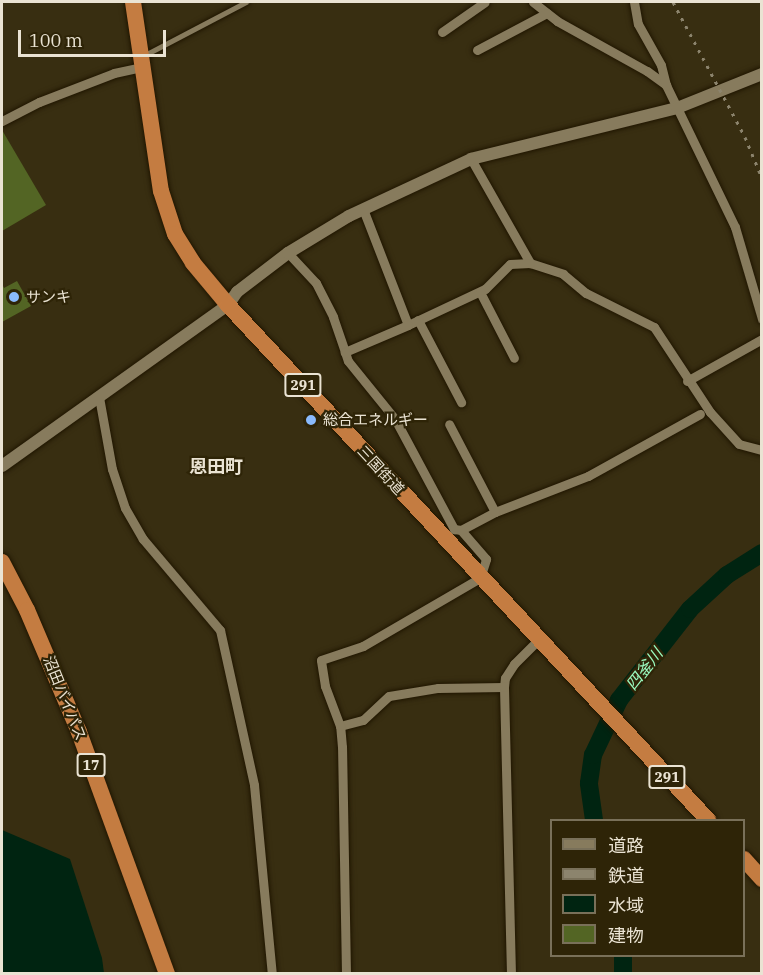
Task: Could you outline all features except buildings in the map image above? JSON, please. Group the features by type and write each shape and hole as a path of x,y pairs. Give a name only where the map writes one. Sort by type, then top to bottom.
{"highway":[{"name":"三国街道","path":"133,2 161,191 170,220 193,263 228,305 480,578 707,819"},
{"name":"沼田バイパス","path":"2,562 42,643 80,732 167,974"},
{"path":"745,860 762,879"}],"street":[{"path":"442,32 485,2"},
{"path":"533,2 565,26 648,71 666,85"},
{"path":"634,2 638,24 661,65 666,85 735,227 762,319"},
{"path":"477,50 547,13"},
{"path":"2,121 39,102 142,62"},
{"path":"2,466 228,305 237,292 288,253 363,209 471,159 677,108 762,74"},
{"path":"471,159 530,263"},
{"path":"363,209 408,325"},
{"path":"288,253 316,283 333,317 348,361 395,419 454,528 461,530 486,559 480,578 363,646 321,660 326,686 340,726 346,974"},
{"path":"345,352 480,292 510,264 530,263 563,274 586,293 654,327 687,381 739,444 762,450"},
{"path":"480,292 514,358"},
{"path":"418,320 461,402"},
{"path":"687,381 762,339"},
{"path":"99,397 112,469 125,508 143,539 220,630 254,785 272,974"},
{"path":"461,530 495,512 588,476 700,414"},
{"path":"450,424 495,512"},
{"path":"512,974 504,687 505,678 514,664 538,640"},
{"path":"340,726 363,720 389,696 438,688 504,687"}],"lane":[{"path":"142,62 246,2"}],"water":[{"path":"2,830 70,859 102,958 104,973 2,973"}],"waterway":[{"name":"四釜川","path":"594,819 589,783 593,755 619,700 690,609 727,575 762,553"},
{"name":"四釜川","path":"623,957 623,974"}],"railway":[{"path":"673,2 745,137 762,178"}],"place":[{"name":"サンキ","path":"14,297"},
{"name":"総合エネルギー","path":"311,420"}],"district":[{"name":"恩田町","path":"216,467"}]}
